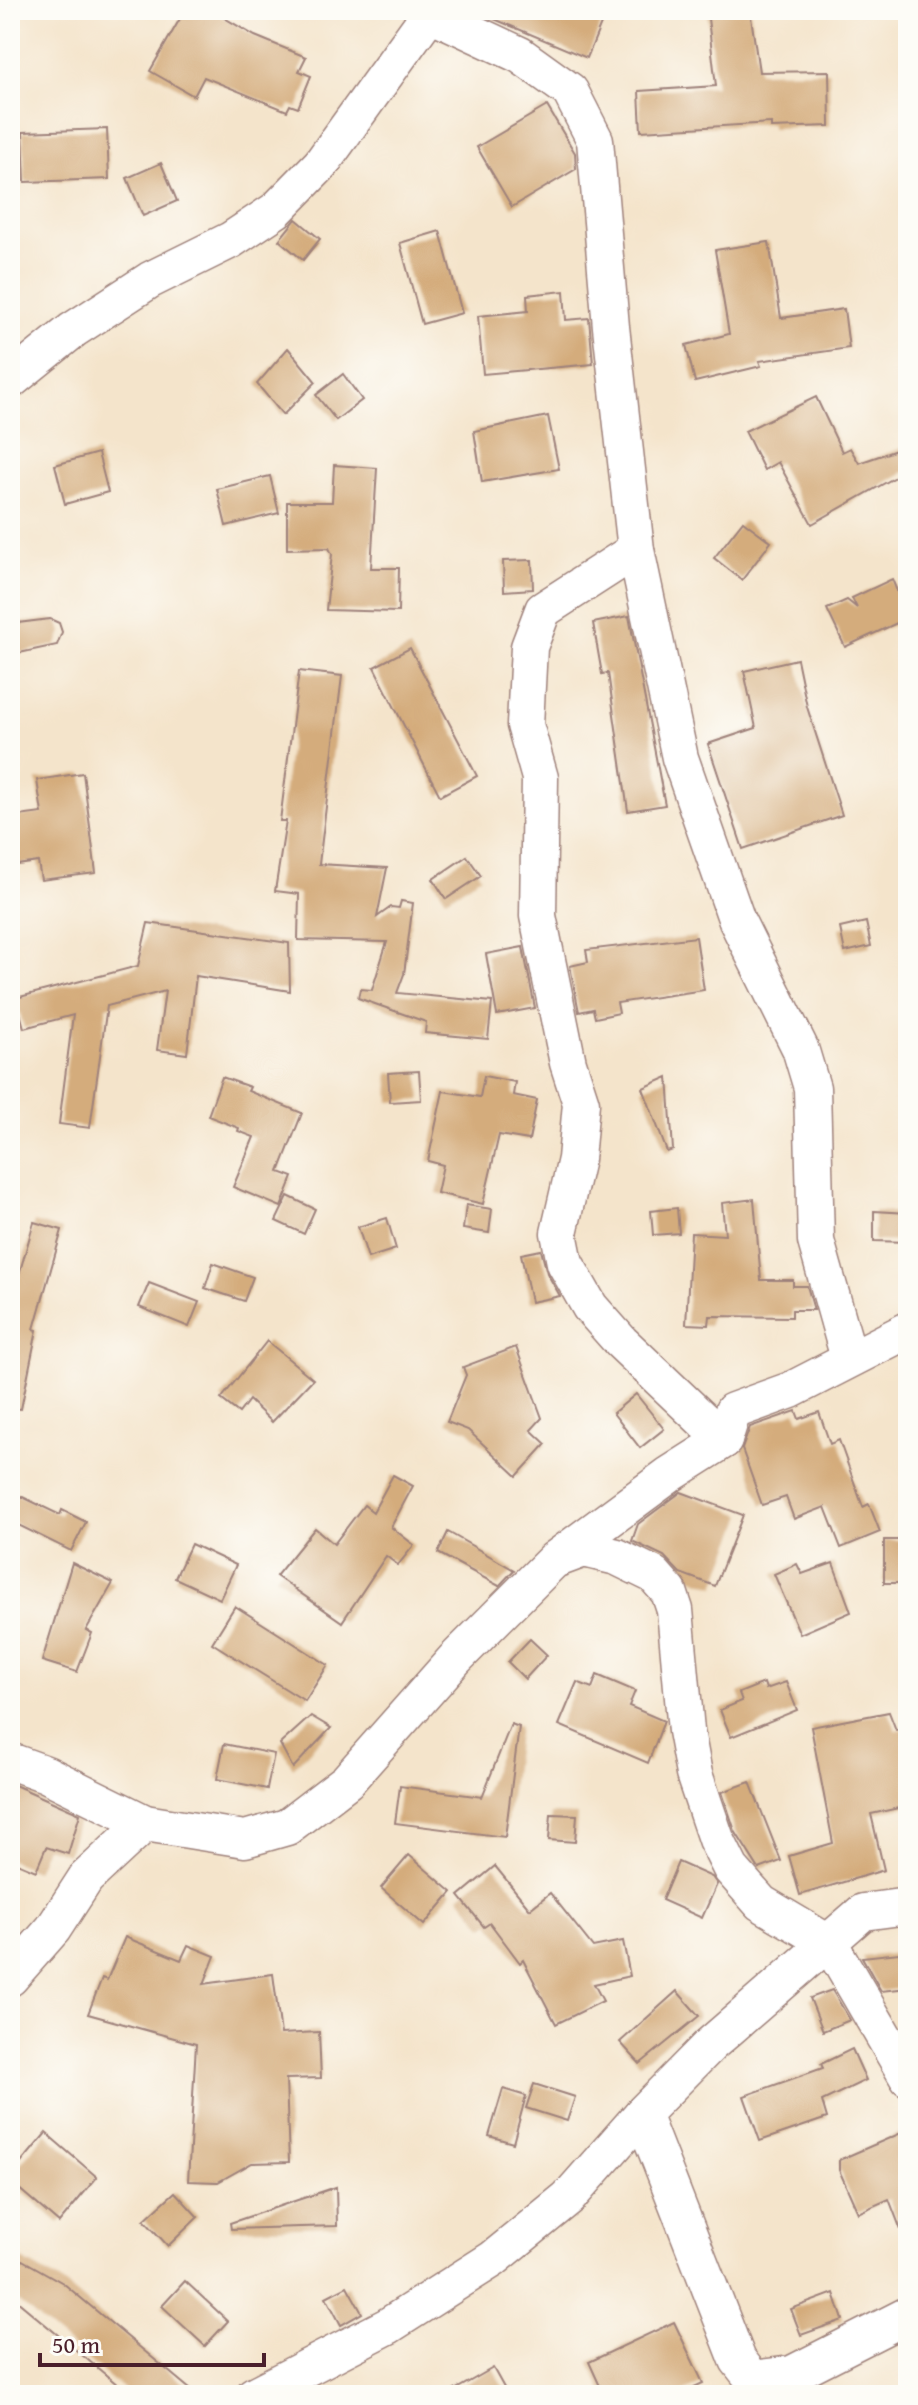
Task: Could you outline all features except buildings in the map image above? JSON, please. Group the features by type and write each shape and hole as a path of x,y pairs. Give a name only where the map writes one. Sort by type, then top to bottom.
{"street":[{"path":"10,381 73,330 150,280 231,240 276,210 321,164 431,12 520,55 570,91 595,140 611,327 636,550 680,758 737,921 800,1048 812,1088 816,1241 849,1358"},
{"path":"636,550 543,610 529,647 525,725 540,778 538,916 568,1063 581,1103 576,1159 559,1233 565,1263 590,1307 621,1342 724,1440"},
{"path":"10,1761 46,1774 145,1823 245,1839 287,1827 347,1781 455,1659 554,1560 669,1475 724,1440 733,1411 791,1390 908,1330"},
{"path":"554,1560 584,1549 617,1557 654,1575 669,1592 675,1610 686,1731 694,1774 716,1839 731,1869 747,1891 761,1903 830,1944 908,2078"},
{"path":"10,1978 53,1929 86,1878 145,1823"},
{"path":"254,2395 388,2326 493,2259 568,2198 642,2114 710,2045 830,1944 863,1912 908,1906"},
{"path":"642,2114 738,2360 753,2379 792,2374 908,2315"}]}
